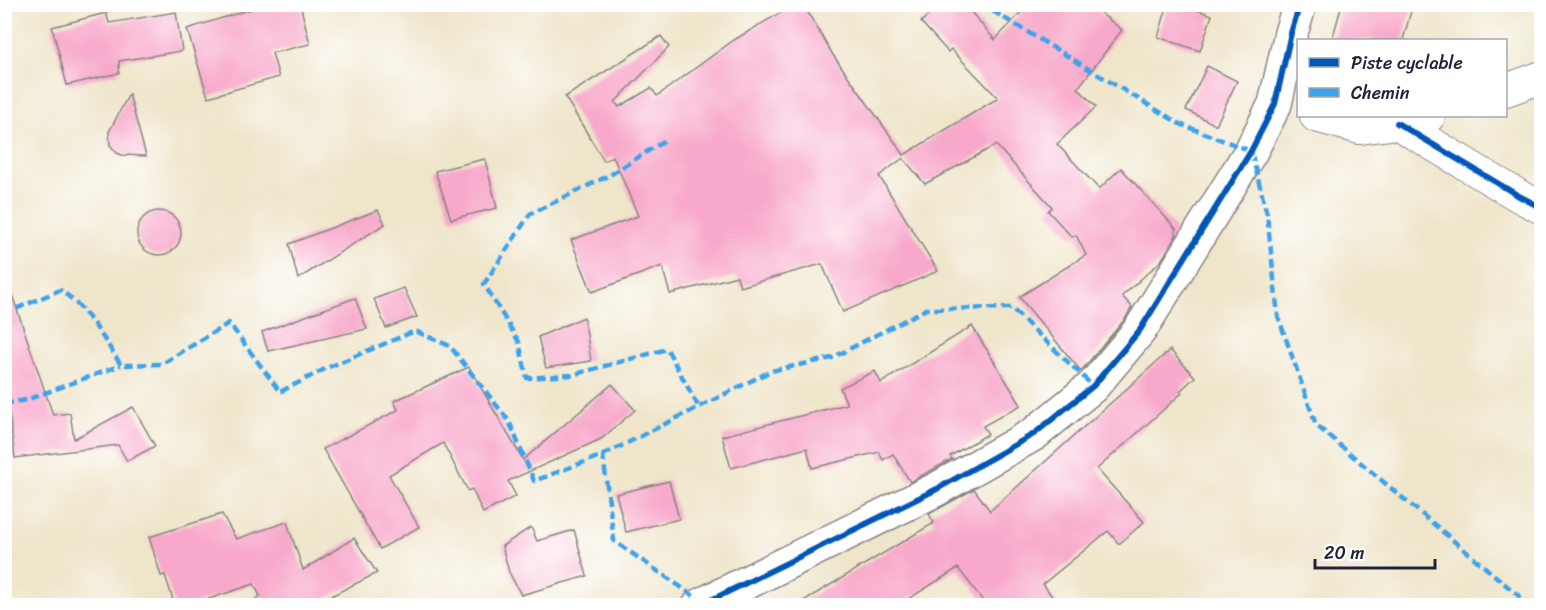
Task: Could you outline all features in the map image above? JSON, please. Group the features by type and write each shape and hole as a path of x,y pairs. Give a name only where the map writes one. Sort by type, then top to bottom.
{"street":[{"path":"702,605 938,489 1034,434 1093,386 1140,330 1251,151 1287,107 1291,33 1300,4"},
{"path":"1507,90 1542,77"},
{"path":"1320,117 1360,128 1424,117"},
{"path":"1397,123 1542,208"}],"building":[{"path":"267,4 300,4 310,44 272,53 279,77 208,97 187,29"},
{"path":"795,4 803,4 833,55 904,155 998,98 951,49 948,52 921,22 941,4 964,4 995,40 1029,4 1089,4 1122,30 1078,88 1096,107 1057,144 1099,189 1121,168 1176,229 1177,234 1161,261 1122,296 1132,307 1125,319 1081,371 1019,297 1086,255 1076,235 1072,237 1048,211 1052,207 996,145 925,184 903,158 879,176 938,271 843,312 822,264 740,287 737,276 670,294 662,266 592,292 571,240 638,216 613,156 604,161 565,97 661,36 669,47 615,102 619,107 651,88 657,96 734,40"},
{"path":"1168,4 1179,4 1212,15 1200,51 1158,37"},
{"path":"1342,4 1413,4 1403,39 1332,39"},
{"path":"176,12 182,51 119,61 119,73 67,85 52,27 106,13 109,23"},
{"path":"1207,66 1237,81 1216,125 1186,110"},
{"path":"129,94 146,156 122,155 110,145 109,132"},
{"path":"485,159 497,208 451,219 435,171"},
{"path":"378,210 385,224 298,279 289,244"},
{"path":"159,211 168,212 175,217 180,224 180,242 175,249 168,254 159,255 150,254 143,249 138,242 137,233 138,224 143,217 150,212"},
{"path":"404,288 417,317 386,328 374,299"},
{"path":"10,289 53,415 70,413 74,439 133,407 155,446 127,461 118,445 15,458 4,375 4,290"},
{"path":"355,298 367,329 268,351 262,332"},
{"path":"584,317 591,361 546,368 538,337"},
{"path":"972,326 1021,405 983,426 988,434 950,456 952,459 910,482 893,454 883,460 879,452 812,468 807,448 731,468 722,436 847,404 840,388 875,371 881,383"},
{"path":"1170,350 1195,377 1180,391 1182,393 1097,469 1144,522 1119,544 1108,531 1043,584 1059,606 987,606 958,568 897,606 795,606 934,523 929,514 974,489 990,511"},
{"path":"469,367 523,460 612,384 635,410 601,439 508,481 516,496 483,513 472,489 468,491 443,443 389,475 419,527 380,549 323,449 398,410 394,401"},
{"path":"669,481 679,519 626,532 616,494"},
{"path":"222,514 236,539 287,522 303,570 354,538 377,573 315,606 245,606 260,596 254,584 188,606 175,606 165,575 161,576 149,537"},
{"path":"531,527 537,541 574,530 587,576 521,595 509,572 502,546"}],"marked path":[{"path":"981,4 1180,124 1251,151 1267,214 1278,316 1316,425 1531,606"},
{"path":"664,141 610,175 530,214 484,284 519,342 527,378 572,375 667,349 698,406"},
{"path":"4,314 60,290 70,297 86,315 121,365 162,364 229,323 280,392 329,367 415,331 450,346 509,421 534,481 603,455 614,541 704,603"},
{"path":"603,455 771,371 832,358 926,309 1011,308 1093,386"},
{"path":"4,404 26,400 121,365"}],"cycle path":[{"path":"699,606 937,489 1034,434 1093,386 1140,330 1251,151 1275,104 1300,4"},
{"path":"1397,123 1542,208"}]}
